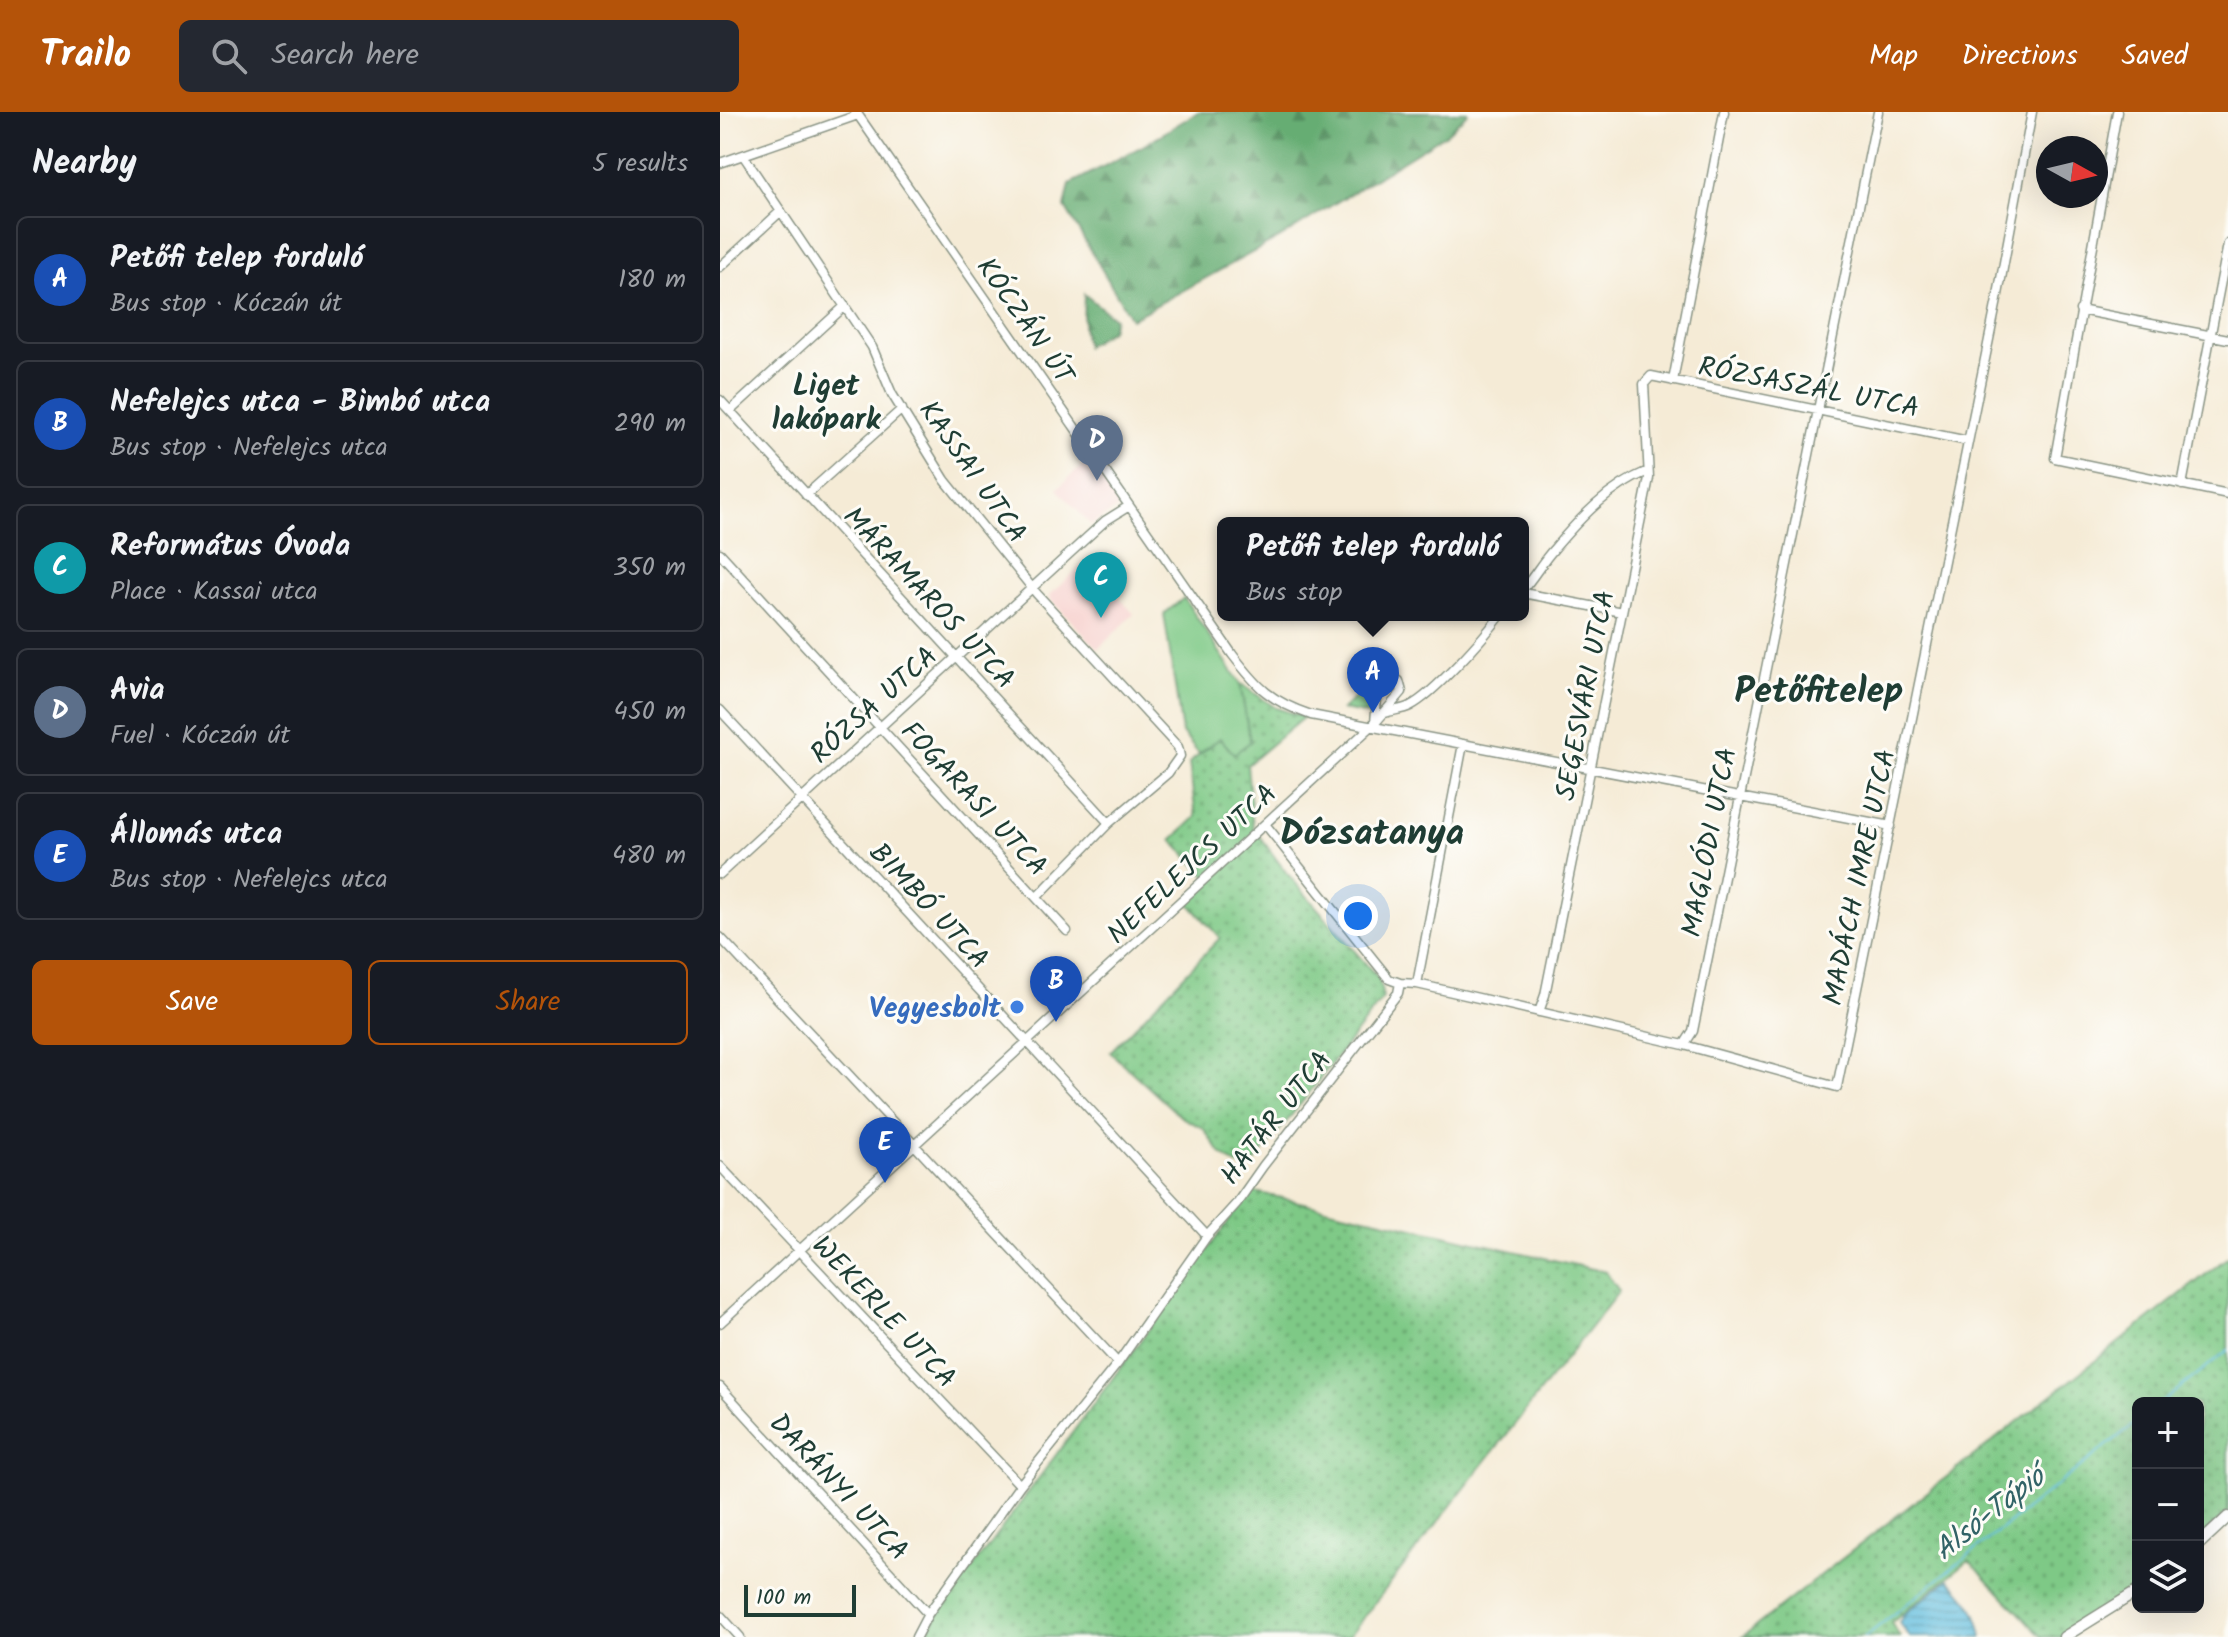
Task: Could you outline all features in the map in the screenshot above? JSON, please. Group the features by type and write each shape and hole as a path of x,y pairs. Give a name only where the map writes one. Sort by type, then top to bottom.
{"main road":[{"path":"2202,1541 2228,1517"},
{"path":"2064,1637 2132,1595"}],"street":[{"path":"1673,381 1724,112"},
{"name":"MAGLÓDI UTCA","path":"1684,1045 1693,1031 1844,294 1878,112"},
{"name":"MADÁCH IMRE UTCA","path":"1684,1045 1837,1087 2032,112"},
{"path":"2117,112 2055,458 2228,494"},
{"path":"720,163 857,114"},
{"name":"KÓCZÁN ÚT","path":"857,114 1232,654 1260,688 1279,704 1300,712 1891,826"},
{"name":"KASSAI UTCA","path":"743,155 872,347 902,409 945,480 1033,589 1178,747 1180,756 1177,763 1109,823"},
{"path":"720,267 781,211"},
{"path":"2182,485 2228,244"},
{"path":"730,411 845,306"},
{"path":"2080,310 2228,339"},
{"name":"RÓZSASZÁL UTCA","path":"1644,384 1651,376 1968,441"},
{"name":"SEGESVÁRI UTCA","path":"1539,1012 1592,768 1648,471 1644,384"},
{"name":"MÁRAMAROS UTCA","path":"720,400 1109,823"},
{"path":"806,495 902,409"},
{"path":"1529,583 1553,549 1595,504 1648,471"},
{"name":"RÓZSA UTCA","path":"720,874 1105,521 1129,506"},
{"name":"FOGARASI UTCA","path":"720,553 1067,931"},
{"path":"1529,592 1622,612"},
{"path":"1382,715 1406,708 1422,697 1456,666 1496,621"},
{"path":"1373,724 1378,684 1382,679 1395,678 1402,692 1382,715"},
{"name":"BIMBÓ UTCA","path":"720,710 1207,1236"},
{"name":"NEFELEJCS UTCA","path":"720,1323 1382,715"},
{"path":"1417,984 1463,744"},
{"path":"1037,897 1109,823"},
{"path":"1265,824 1389,979 1684,1045"},
{"path":"720,937 1118,1363"},
{"name":"HATÁR UTCA","path":"916,1637 928,1614 1020,1485 1118,1363 1207,1236 1237,1203 1351,1056 1398,993 1400,983"},
{"name":"WEKERLE UTCA","path":"720,1166 1020,1485"},
{"name":"DARÁNYI UTCA","path":"720,1387 928,1614"},
{"path":"720,1615 740,1637"}],"shaded area":[{"path":"1089,459 1122,505 1091,525 1057,489"},
{"path":"1086,561 1134,614 1098,649 1051,600 1050,595"}],"green space":[{"path":"1198,112 1468,113 1446,134 1281,237 1131,319 1065,207 1070,184 1141,147"},
{"path":"1084,294 1114,318 1111,330 1086,346 1083,330"},
{"path":"1184,598 1240,683 1250,742 1234,754 1220,738 1199,754 1182,733 1164,614"},
{"path":"1374,679 1370,715 1342,710"},
{"path":"1240,683 1276,708 1304,717 1247,765 1253,827 1285,871 1379,979 1383,998 1255,1162 1247,1168 1221,1154 1203,1128 1181,1117 1110,1052 1220,938 1187,901 1210,880 1172,840 1196,817 1189,763 1220,738 1250,742"},
{"path":"1251,1191 1606,1272 1619,1291 1348,1637 925,1637 936,1617"},
{"path":"2228,1257 2228,1512 2204,1534 2204,1397 2132,1397 2132,1591 2060,1637 2042,1637 1969,1560 1891,1623 1900,1637 1742,1637"}],"water":[{"path":"1949,1579 1971,1605 1982,1637 1910,1637 1899,1623 1903,1616"}],"waterway":[{"name":"Alsó-Tápió","path":"2169,1397 2228,1350"},
{"name":"Alsó-Tápió","path":"1865,1637 2132,1426"}],"place":[{"name":"Avia","path":"1097,481"},
{"name":"Református Óvoda","path":"1101,618"},
{"name":"Petőfi telep forduló","path":"1373,713"},
{"name":"Vegyesbolt","path":"1017,1007"},
{"name":"Nefelejcs utca - Bimbó utca","path":"1056,1022"},
{"name":"Állomás utca","path":"885,1183"}],"district":[{"name":"Liget lakópark","path":"826,402"},
{"name":"Petőfitelep","path":"1819,689"},
{"name":"Dózsatanya","path":"1372,831"}]}
